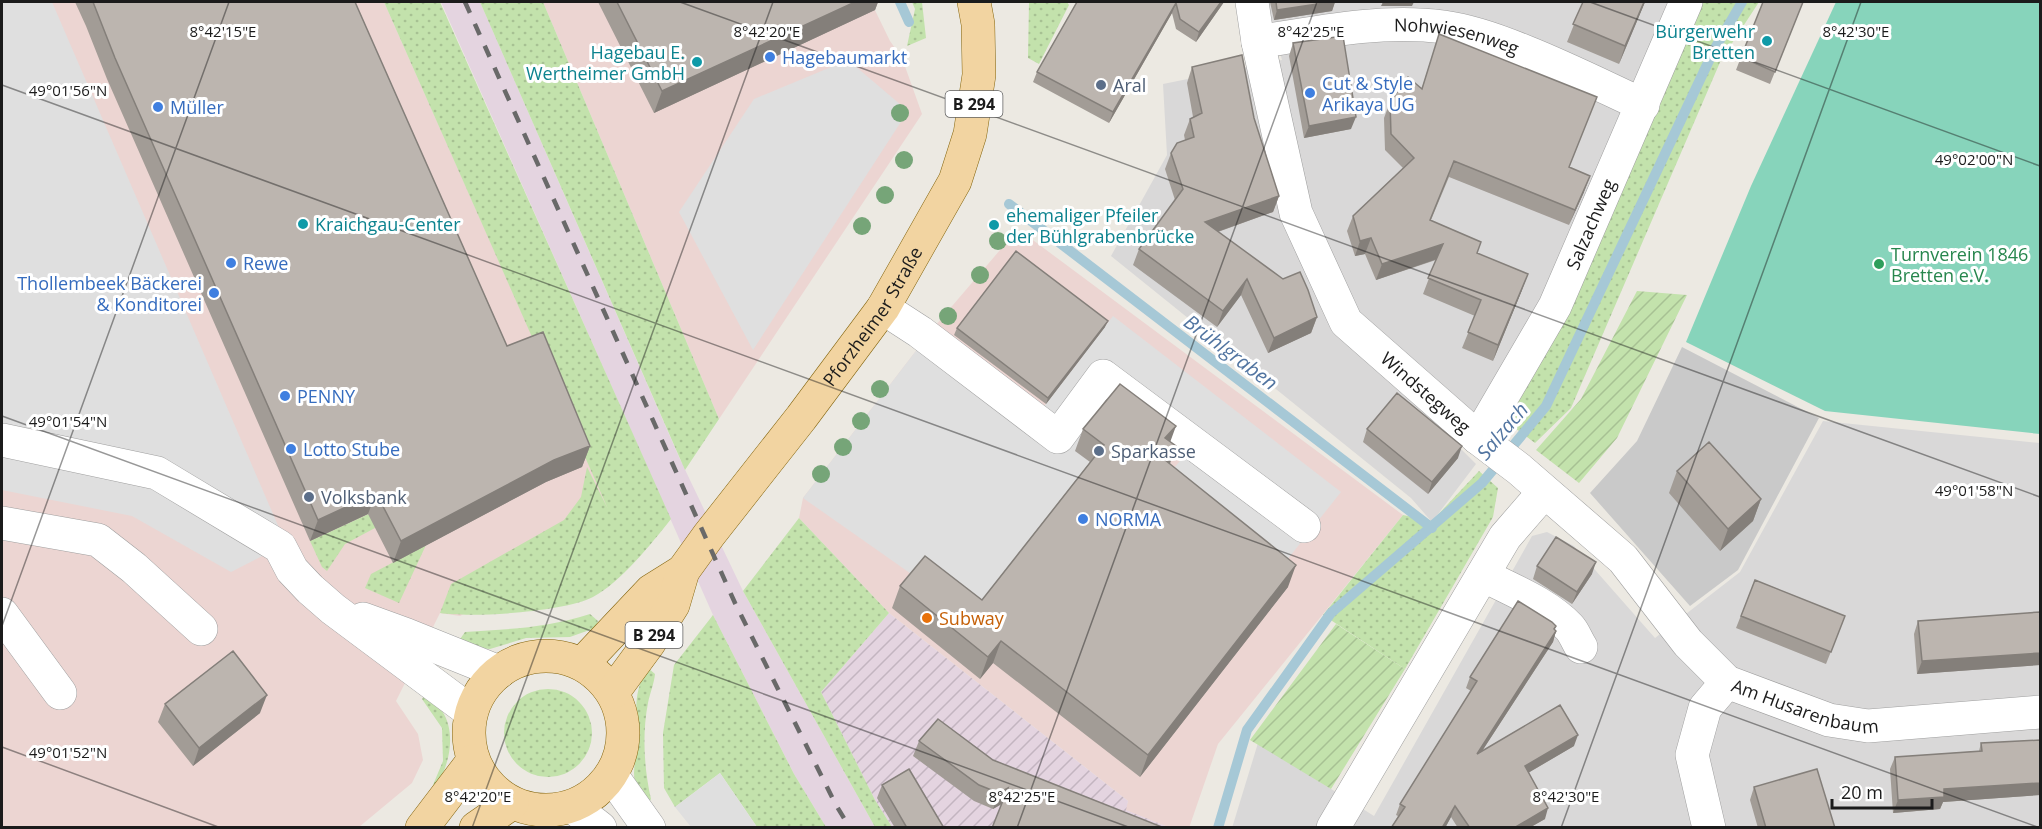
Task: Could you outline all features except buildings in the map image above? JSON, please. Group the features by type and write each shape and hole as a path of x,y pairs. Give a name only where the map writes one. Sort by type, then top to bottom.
{"main road":[{"name":"Pforzheimer Straße","path":"613,692 649,643 673,605 684,571 709,535 801,418 883,308 955,181 971,124 979,75 978,9"},
{"name":"Pforzheimer Straße","path":"582,664 651,591 684,571"},
{"path":"539,656 561,657 582,664 604,681 613,692 622,713 624,734 621,756 612,776 595,794 573,807 542,811 512,803 489,785 473,761 469,736 471,712 478,696 499,672 518,661 539,656"},
{"path":"422,828 473,761"},
{"path":"476,828 512,803"}],"street":[{"name":"Windstegweg","path":"1252,2 1257,42 1296,213 1346,322 1482,441 1520,469 1544,492"},
{"name":"Salzachweg","path":"1482,441 1554,306 1686,2"},
{"name":"Nohwiesenweg","path":"1257,42 1351,27 1407,24 1445,27 1489,37 1564,68 1643,105"},
{"path":"883,308 920,332 1058,437 1103,376 1304,526"},
{"path":"2,442 157,473 280,547 292,570 333,609 471,712"},
{"path":"1334,828 1505,537 1544,492"},
{"name":"Am Husarenbaum","path":"1544,492 1623,559 1688,643 1727,681 1829,720 1868,726 2040,712"},
{"path":"2,523 98,540 134,568 201,629"},
{"path":"1483,575 1554,614 1570,628 1581,647"},
{"path":"333,609 407,635 499,672"},
{"path":"2,614 60,693"},
{"path":"1709,828 1692,755 1705,708 1727,681"},
{"path":"612,776 649,828"},
{"path":"573,807 600,828"}],"shaded area":[{"name":"Kraichgau-Center","path":"2,2 384,2 618,530 460,616 440,613 396,701 418,734 423,760 412,783 359,827 2,828"},
{"path":"2,2 52,2 286,544 231,572 132,516 2,490"},
{"path":"441,2 480,2 679,457 743,591 875,827 826,827 794,774 713,615"},
{"path":"543,2 871,2 890,41 902,58 922,114 719,419"},
{"path":"1267,2 1675,2 1551,281 1482,407 1455,443 1476,464 1432,522 1411,498 1111,256 1167,155 1163,84 1282,60"},
{"path":"848,60 908,111 753,350 679,212 754,99"},
{"path":"1018,229 1403,515 1218,744 1189,828 1168,827 1125,810 1128,801 889,613 799,518 803,498 935,326"},
{"path":"1113,316 1341,492 1279,570 1164,480 1184,456 1171,444 1096,467 974,622 917,578 803,498 935,326 1042,409"},
{"path":"1682,347 1819,418 1738,570 1690,606 1590,493 1637,441"},
{"path":"1823,421 2040,443 2040,827 1232,828 1258,743 1374,816 1532,536 1547,532 1574,546 1655,638 1740,572"},
{"path":"889,613 1128,801 1126,810 1168,827 892,827 875,800 821,692"},
{"path":"720,773 757,827 691,827 675,807"}],"green space":[{"path":"384,2 440,2 671,519 635,562 614,582 593,597 579,602 562,607 518,612 474,615 440,613 451,584 564,520 581,497 587,467 608,509"},
{"path":"480,2 543,2 719,419 685,470"},
{"path":"912,2 922,2 926,38 907,46 915,9"},
{"path":"1029,2 1067,2 1069,5 1039,64 1028,58"},
{"path":"1702,2 1759,2 1721,60 1571,408 1535,443 1500,417"},
{"name":"Turnverein 1846 Bretten e.V.","path":"1836,2 2040,2 2040,434 1825,411 1686,342 1751,186"},
{"path":"1637,291 1687,295 1617,438 1579,483 1536,450 1581,399"},
{"path":"1479,471 1498,488 1493,517 1405,669 1323,615 1403,515 1432,521"},
{"path":"425,488 375,528 345,544 327,571 322,567 310,541"},
{"path":"799,518 889,613 821,692 875,800 892,827 875,827 743,591"},
{"path":"426,545 399,603 365,588 371,574"},
{"path":"590,614 598,621 595,628 570,637 526,638 490,649 458,642 465,632 543,625"},
{"path":"713,615 794,774 826,827 757,827 720,773 675,807 664,788 663,733 674,665"},
{"path":"1336,624 1405,669 1331,789 1250,740"},
{"path":"647,667 655,674 648,703 644,739 651,799 646,808 636,786 634,773 638,744 637,695"},
{"path":"548,689 565,693 579,702 588,716 592,733 588,750 579,764 565,773 548,777 531,773 517,764 508,750 504,733 508,716 517,702 531,693"},
{"path":"427,692 447,720 450,739 448,760 436,787 433,785 443,761 442,728 422,699"}],"waterway":[{"name":"Brühlgraben","path":"900,2 909,22"},
{"name":"Salzach","path":"1218,828 1247,730 1331,613 1482,483 1546,406 1714,50 1742,2"},
{"name":"Brühlgraben","path":"1009,204 1432,528"}],"railway":[{"path":"465,2 735,603 836,805 850,828"}],"place":[{"name":"Bürgerwehr Bretten","path":"1767,41"},
{"name":"Hagebaumarkt","path":"770,57"},
{"name":"Hagebau E. Wertheimer GmbH","path":"697,62"},
{"name":"Aral","path":"1101,85"},
{"name":"Cut & Style Arikaya UG","path":"1310,93"},
{"name":"Müller","path":"158,107"},
{"name":"Kraichgau-Center","path":"303,224"},
{"name":"ehemaliger Pfeiler der Bühlgrabenbrücke","path":"994,225"},
{"name":"Rewe","path":"231,263"},
{"name":"Turnverein 1846 Bretten e.V.","path":"1879,264"},
{"name":"Thollembeek Bäckerei & Konditorei","path":"214,293"},
{"name":"PENNY","path":"285,396"},
{"name":"Lotto Stube","path":"291,449"},
{"name":"Sparkasse","path":"1099,451"},
{"name":"Volksbank","path":"309,497"},
{"name":"NORMA","path":"1083,519"},
{"name":"Subway","path":"927,618"}]}
